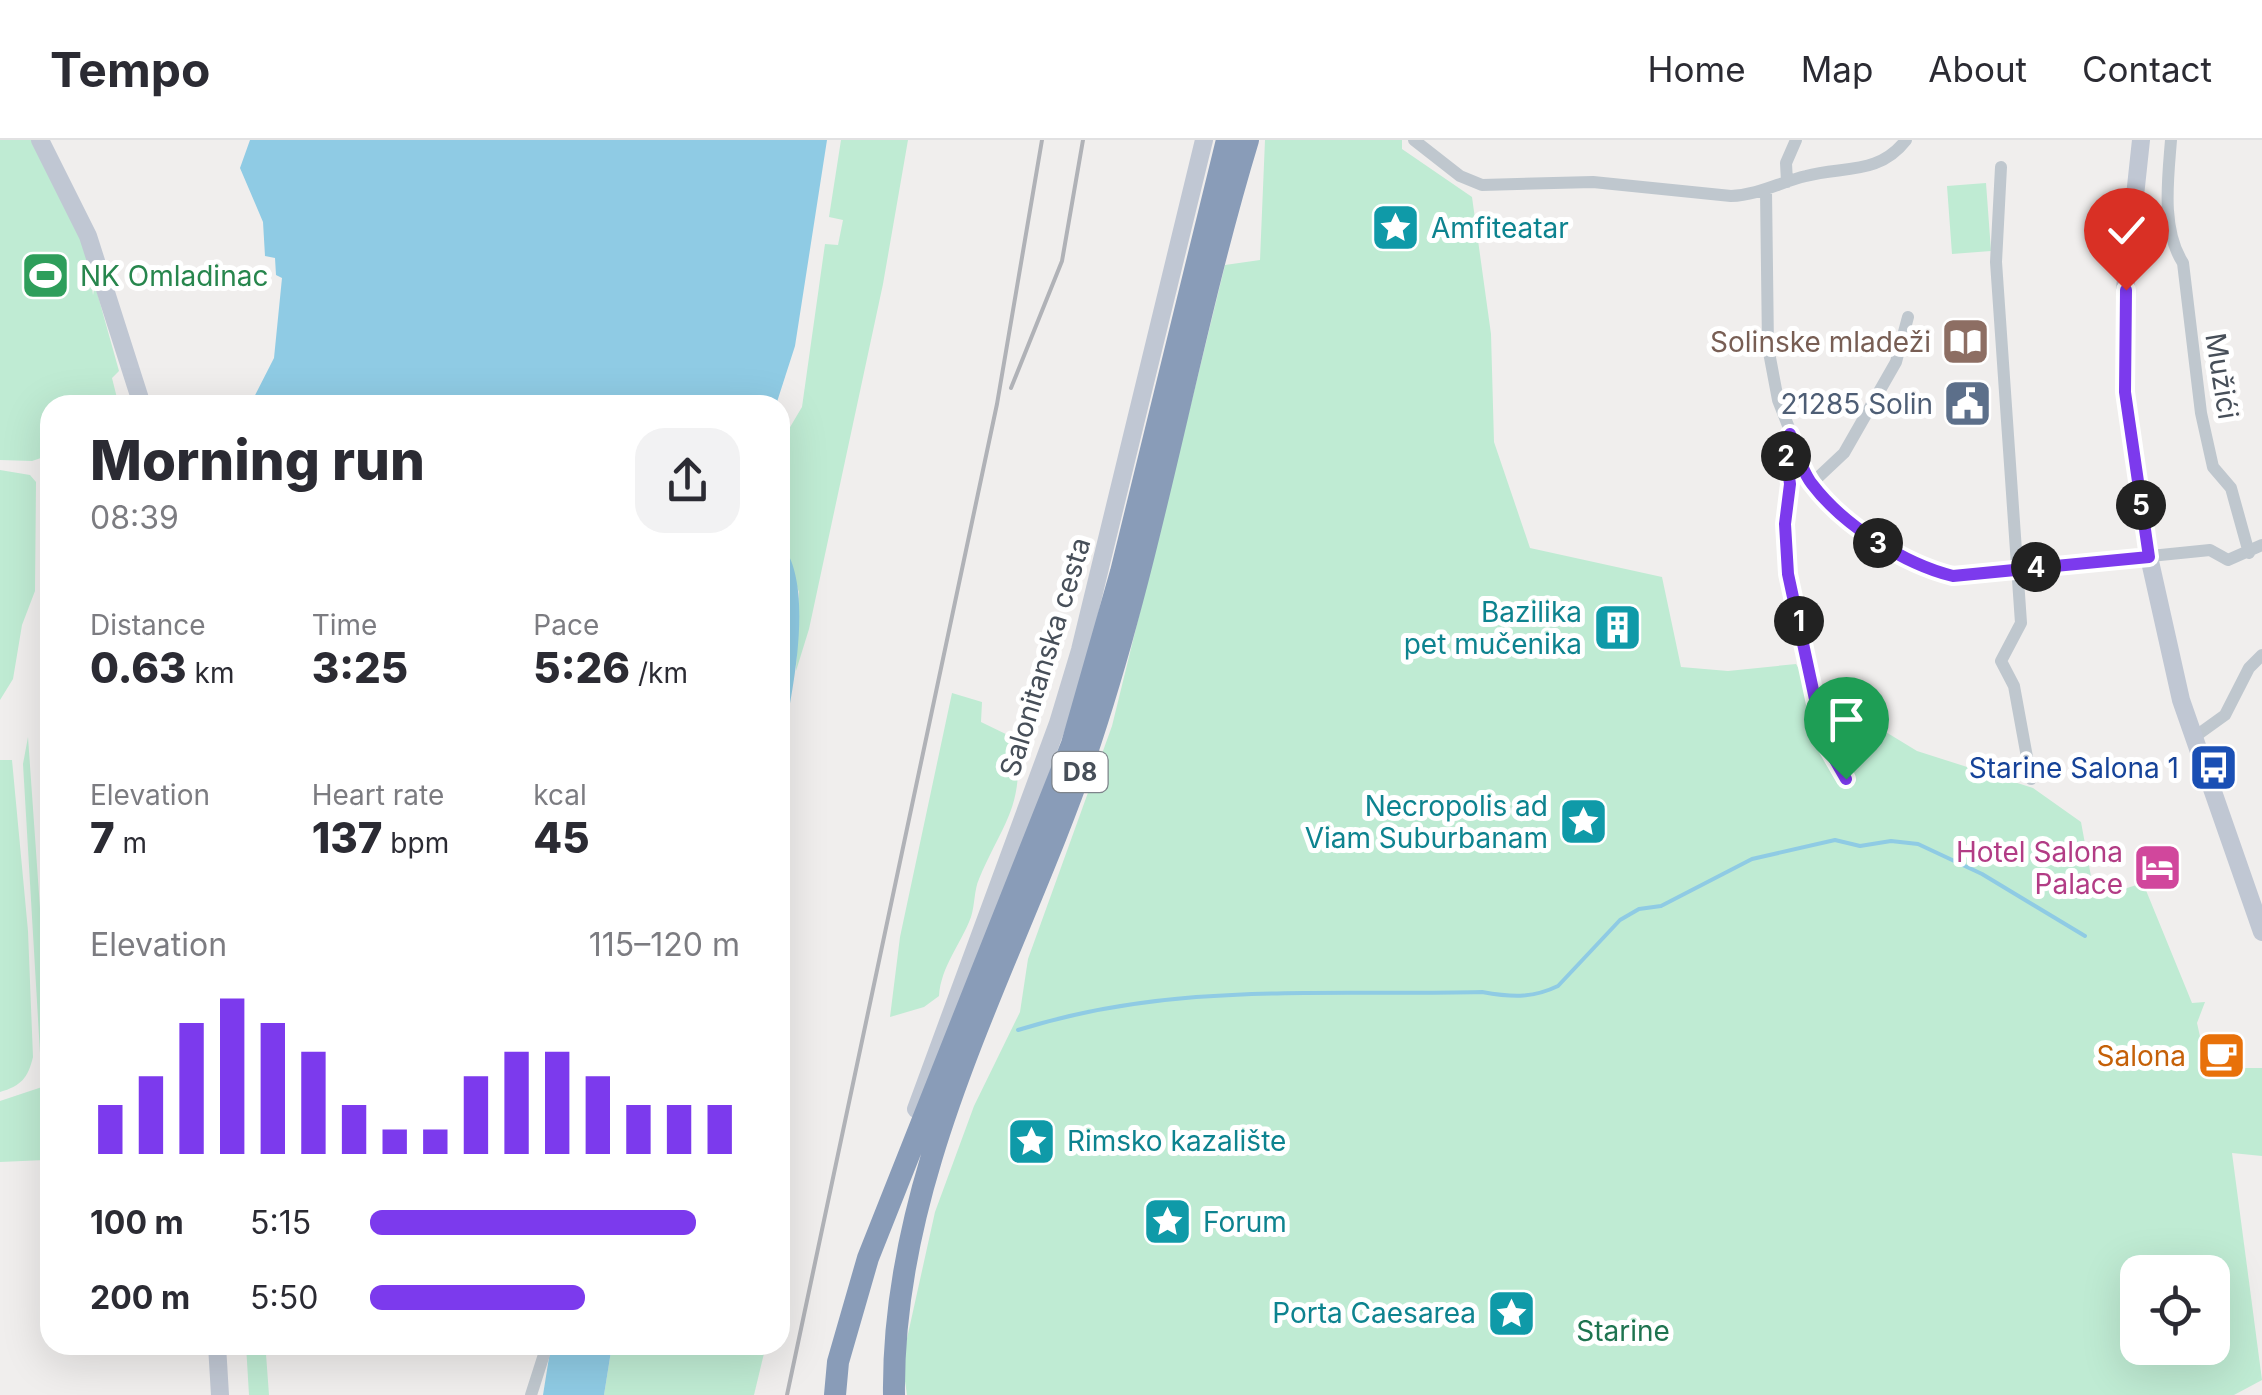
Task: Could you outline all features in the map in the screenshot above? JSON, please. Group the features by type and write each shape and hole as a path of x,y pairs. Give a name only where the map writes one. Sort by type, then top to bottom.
{"highway":[{"name":"D8","path":"835,1395 853,1302 1072,744 1121,572 1227,140"},
{"name":"D8","path":"894,1395 904,1274 919,1199 949,1107 1091,742 1132,597 1208,276 1248,140"}],"main road":[{"path":"40,140 88,236 139,395"},
{"name":"Salonitanska cesta","path":"902,1176 900,1154 1016,840 1080,650 1204,140"},
{"path":"2141,140 2126,290 2125,392 2149,557 2166,640 2193,738 2262,932"},
{"path":"218,1355 220,1395"}],"street":[{"path":"1414,140 1460,176 1482,185 1593,182 1731,196 1766,190 1814,174 1863,169 1896,152 1906,140"},
{"path":"1787,182 1786,162 1796,140"},
{"name":"Mužići","path":"2172,140 2167,196 2174,250 2183,263 2201,413 2214,467 2231,488 2248,553"},
{"path":"2001,167 1996,262 2021,623 2001,660 2014,686 2031,778"},
{"path":"1766,190 1768,346 1790,434 1811,484 1882,546 1912,562 1953,576 2210,550 2228,560 2262,545"},
{"path":"1811,484 1844,453 1896,362 1908,317"},
{"path":"1790,434 1784,442 1790,484 1785,524 1788,574 1824,741 1846,779"},
{"path":"2193,738 2225,715 2249,668 2262,655"},
{"path":"530,1395 544,1355"}],"green space":[{"name":"NK Omladinac","path":"0,140 35,140 86,244 93,295 95,285 119,371 112,378 116,395 40,395 40,458 0,460"},
{"path":"841,140 908,140 883,284 809,629 796,671 799,592 790,568 790,427 802,407 825,244 838,245 843,220 829,217"},
{"name":"Starine","path":"1265,140 1402,140 1402,149 1472,197 1491,334 1494,442 1530,548 1662,577 1681,667 1728,671 1796,664 1834,728 1871,723 1917,751 2033,788 2081,822 2095,898 2143,883 2192,1003 2205,1002 2197,1023 2207,1068 2262,1068 2262,1156 2232,1153 2262,1380 2234,1395 907,1395 902,1361 935,1212 974,1106 1020,1012 1028,959 1112,726 1225,265 1260,260"},
{"path":"1986,183 1991,251 1952,254 1947,186"},
{"path":"0,470 30,475 36,482 35,591 22,625 13,679 0,700"},
{"path":"952,693 982,702 981,722 1016,739 1015,798 979,879 971,917 947,965 939,996 924,1007 890,1017 900,937"},
{"path":"28,737 40,908 40,1053 23,764"},
{"path":"0,760 12,760 28,931 33,1057 22,1080 0,1092"},
{"path":"40,1088 40,1160 0,1162 0,1101"},
{"path":"247,1355 266,1355 269,1395 249,1395"},
{"path":"610,1355 764,1355 754,1395 604,1395"}],"water":[{"path":"250,140 827,140 795,346 779,395 255,395 274,358 282,278 276,275 275,258 265,256 263,222 240,168"},
{"path":"790,559 799,615 790,699"},
{"path":"549,1355 610,1355 604,1395 543,1395"}],"waterway":[{"path":"1018,1030 1076,1014 1191,997 1539,993 1558,986 1620,920 1639,909 1661,906 1752,859 1835,840 1860,846 1891,841 1918,844 1982,874 2085,936"}],"railway":[{"path":"787,1395 997,404 1042,140"},
{"path":"1011,388 1062,261 1083,140"}],"place":[{"name":"Amfiteatar","path":"1396,228"},
{"name":"NK Omladinac","path":"45,276"},
{"name":"Solinske mladeži","path":"1966,342"},
{"name":"21285 Solin","path":"1968,404"},
{"name":"Bazilika pet mučenika","path":"1617,628"},
{"name":"Starine Salona 1","path":"2214,768"},
{"name":"Necropolis ad Viam Suburbanam","path":"1583,822"},
{"name":"Hotel Salona Palace","path":"2158,868"},
{"name":"Salona","path":"2221,1056"},
{"name":"Rimsko kazalište","path":"1032,1141"},
{"name":"Forum","path":"1168,1222"},
{"name":"Porta Caesarea","path":"1511,1313"}],"route":[{"path":"1846,779 1824,741 1788,574 1785,524 1790,484 1784,442 1790,434 1811,484 1862,530 1882,546 1939,573 1953,576 2149,557 2125,392 2126,290"}]}
